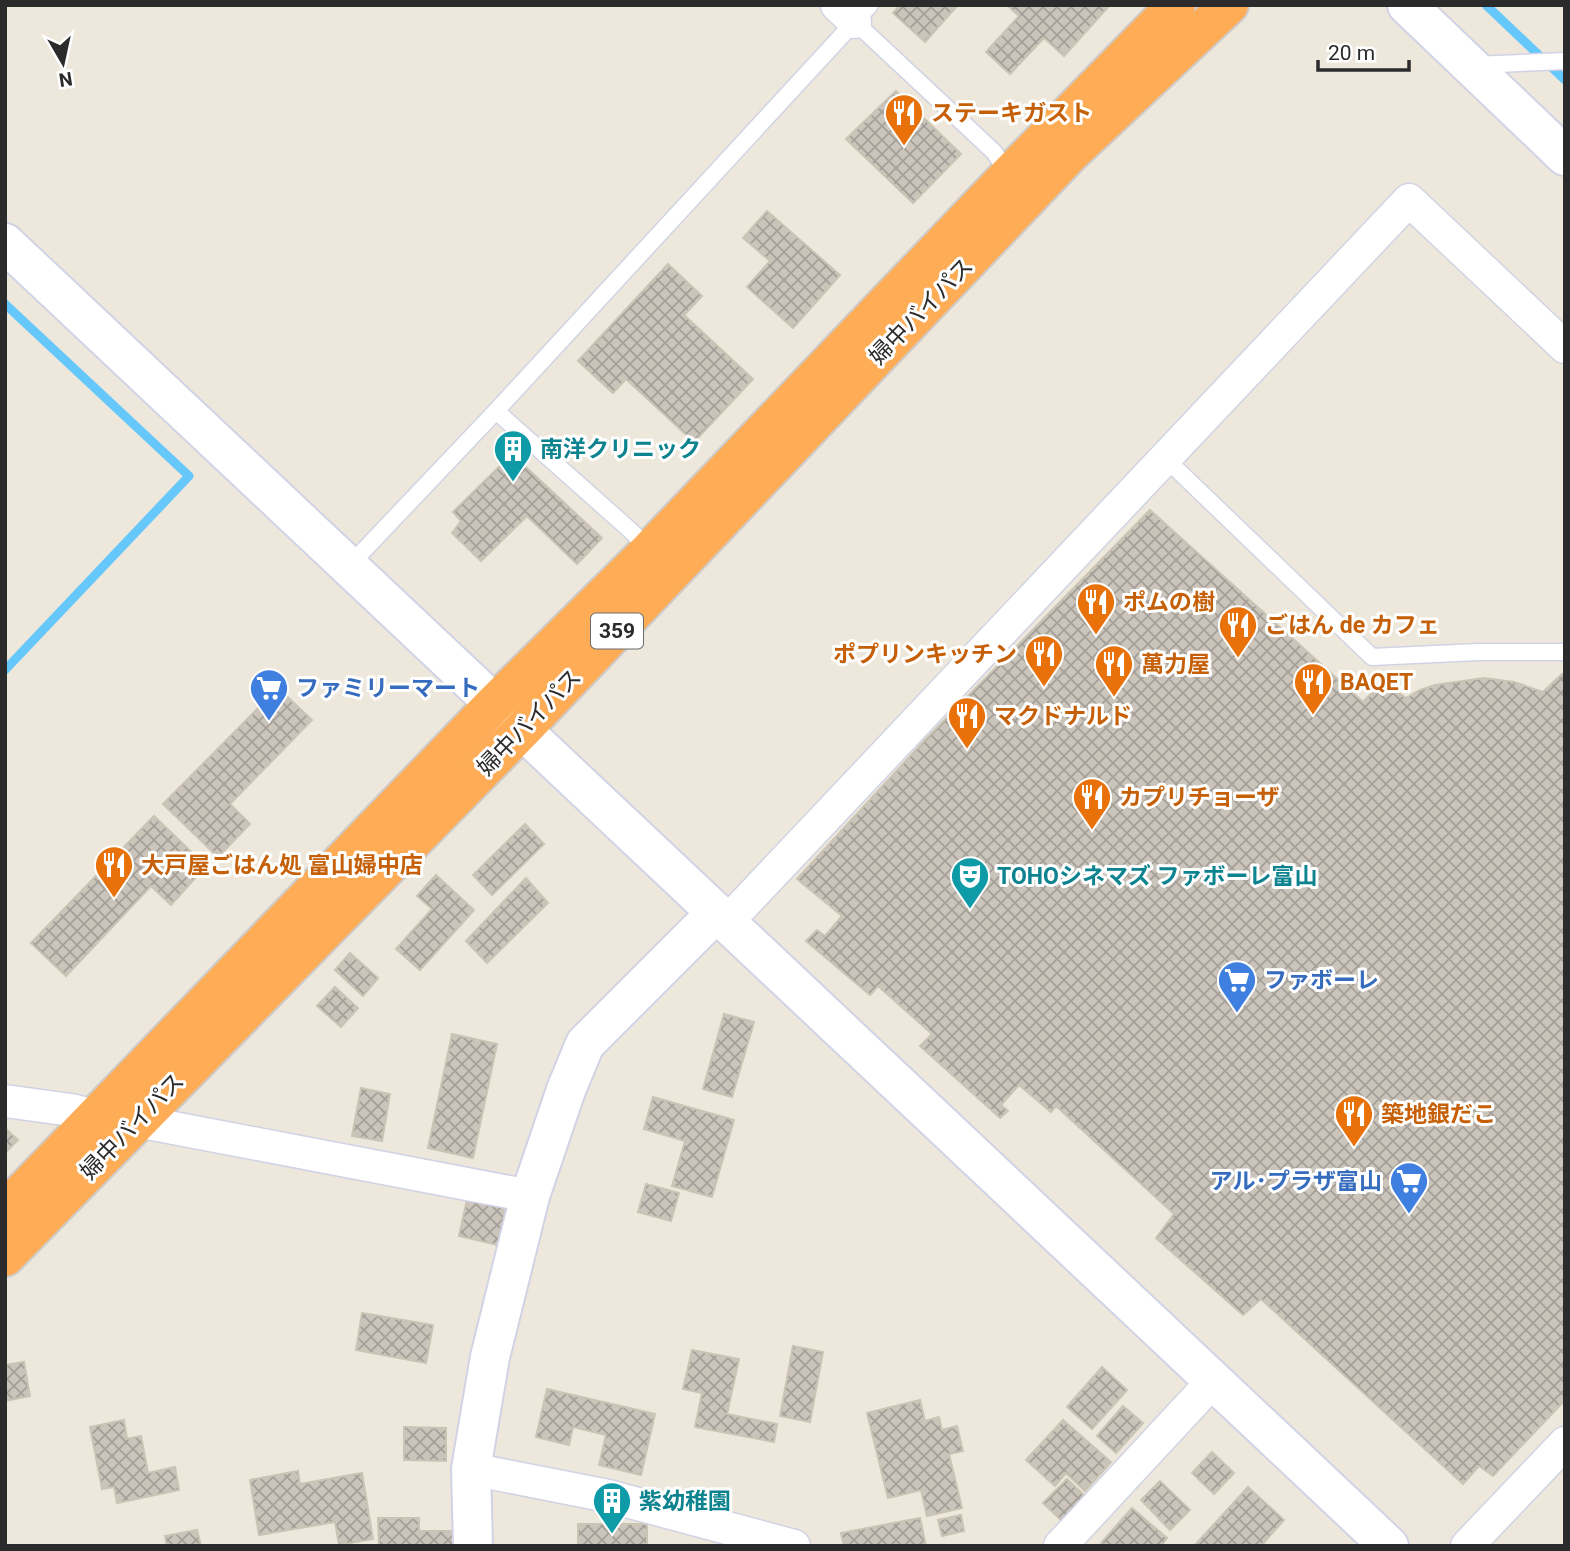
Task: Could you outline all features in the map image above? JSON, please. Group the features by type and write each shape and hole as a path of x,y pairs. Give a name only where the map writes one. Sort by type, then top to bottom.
{"highway":[{"name":"婦中バイパス","path":"5,1210 494,704 650,550 1009,175 1176,5"},
{"name":"婦中バイパス","path":"5,1257 523,729 1069,155 1229,5"}],"street":[{"path":"1407,5 1565,156"},
{"path":"473,1546 471,1469 490,1357 530,1196 566,1090 585,1044 721,918 1165,458 1409,200 1565,347"},
{"path":"5,243 1389,1546"},
{"path":"5,1101 95,1116"},
{"path":"137,1121 530,1196"},
{"path":"1060,1546 1214,1380"},
{"path":"1467,1546 1565,1443"},
{"path":"471,1469 608,1496 794,1546"}],"lane":[{"path":"348,567 496,411 854,11 994,152 1009,175"},
{"path":"1469,65 1565,61"},
{"path":"496,411 650,550"},
{"path":"1165,458 1372,657 1478,652 1565,652"}],"building":[{"path":"900,5 958,5 925,42 893,13"},
{"path":"1007,5 1110,5 1064,56 1044,38 1010,74 986,52 1019,16"},
{"name":"ステーキガスト","path":"896,91 961,154 913,203 846,139"},
{"path":"767,211 840,275 793,328 747,287 770,261 743,238"},
{"path":"668,264 702,296 684,315 753,379 694,442 626,379 613,393 578,361"},
{"name":"南洋クリニック","path":"512,454 602,538 577,564 527,516 481,561 452,533 461,521 453,512"},
{"name":"ファボーレ","path":"1150,510 1363,702 1383,681 1406,698 1435,685 1484,678 1514,682 1543,692 1562,674 1565,675 1565,1400 1493,1476 1479,1466 1463,1484 1261,1299 1243,1315 1156,1238 1174,1214 1056,1106 1051,1112 1019,1085 1001,1105 1008,1111 1000,1118 920,1046 932,1034 878,986 870,995 806,941 817,930 825,936 842,916 797,879 924,741"},
{"path":"278,688 312,720 230,804 250,824 218,857 163,804"},
{"path":"154,816 206,866 171,905 151,886 66,976 31,943"},
{"path":"525,824 544,844 492,895 473,875"},
{"path":"436,875 474,910 420,970 396,949 432,909 417,896"},
{"path":"526,878 548,903 487,963 466,941"},
{"path":"350,953 378,978 363,996 335,970"},
{"path":"335,987 358,1008 341,1027 317,1006"},
{"path":"724,1014 754,1022 732,1097 703,1089"},
{"path":"452,1034 497,1044 473,1158 428,1148"},
{"path":"361,1088 390,1094 382,1141 352,1136"},
{"path":"653,1097 734,1120 712,1197 672,1186 685,1141 644,1129"},
{"path":"5,1128 18,1140 5,1153"},
{"path":"646,1184 679,1193 671,1221 638,1212"},
{"path":"468,1195 512,1205 502,1246 459,1236"},
{"path":"362,1313 433,1325 426,1363 356,1350"},
{"path":"793,1346 823,1352 810,1422 780,1416"},
{"path":"692,1350 739,1359 727,1414 777,1424 774,1442 695,1427 702,1393 683,1389"},
{"path":"24,1362 30,1396 5,1401 5,1365"},
{"path":"1102,1367 1127,1390 1092,1429 1067,1407"},
{"path":"547,1389 655,1414 641,1475 599,1465 606,1435 573,1427 569,1445 536,1437"},
{"path":"920,1400 925,1421 939,1417 942,1430 957,1426 963,1451 949,1454 962,1508 927,1516 921,1490 888,1498 867,1413"},
{"path":"1123,1406 1143,1423 1116,1453 1097,1436"},
{"path":"124,1420 127,1439 141,1436 148,1473 175,1467 179,1490 117,1503 114,1487 102,1489 90,1427"},
{"path":"1063,1420 1111,1462 1085,1491 1066,1473 1055,1486 1026,1460"},
{"path":"404,1427 446,1428 446,1461 404,1460"},
{"path":"1212,1452 1234,1473 1214,1494 1192,1473"},
{"path":"298,1471 300,1484 362,1473 373,1539 339,1545 335,1522 259,1535 250,1480"},
{"path":"1067,1479 1085,1496 1062,1521 1043,1503"},
{"path":"1160,1481 1190,1510 1170,1530 1141,1500"},
{"path":"1248,1487 1284,1520 1261,1546 1194,1546"},
{"path":"1132,1508 1167,1538 1161,1546 1105,1546 1101,1543"},
{"path":"961,1515 964,1531 942,1536 938,1520"},
{"path":"378,1518 419,1518 419,1531 456,1531 456,1546 379,1546"},
{"path":"920,1518 926,1546 844,1546 841,1533"},
{"name":"紫幼稚園","path":"578,1524 647,1524 647,1546 578,1546"},
{"path":"197,1530 201,1546 167,1546 165,1536"}],"waterway":[{"path":"1486,5 1565,80"},
{"path":"5,304 189,476 5,670"}],"place":[{"name":"ステーキガスト","path":"904,147"},
{"name":"南洋クリニック","path":"513,483"},
{"name":"ポムの樹","path":"1096,636"},
{"name":"ごはん de カフェ","path":"1238,659"},
{"name":"ポプリンキッチン","path":"1044,688"},
{"name":"萬力屋","path":"1114,698"},
{"name":"BAQET","path":"1313,716"},
{"name":"ファミリーマート","path":"269,722"},
{"name":"マクドナルド","path":"967,750"},
{"name":"カプリチョーザ","path":"1092,831"},
{"name":"大戸屋ごはん処 富山婦中店","path":"114,899"},
{"name":"TOHOシネマズ ファボーレ富山","path":"970,910"},
{"name":"ファボーレ","path":"1237,1014"},
{"name":"築地銀だこ","path":"1354,1148"},
{"name":"アル･プラザ富山","path":"1409,1215"},
{"name":"紫幼稚園","path":"612,1535"}]}
